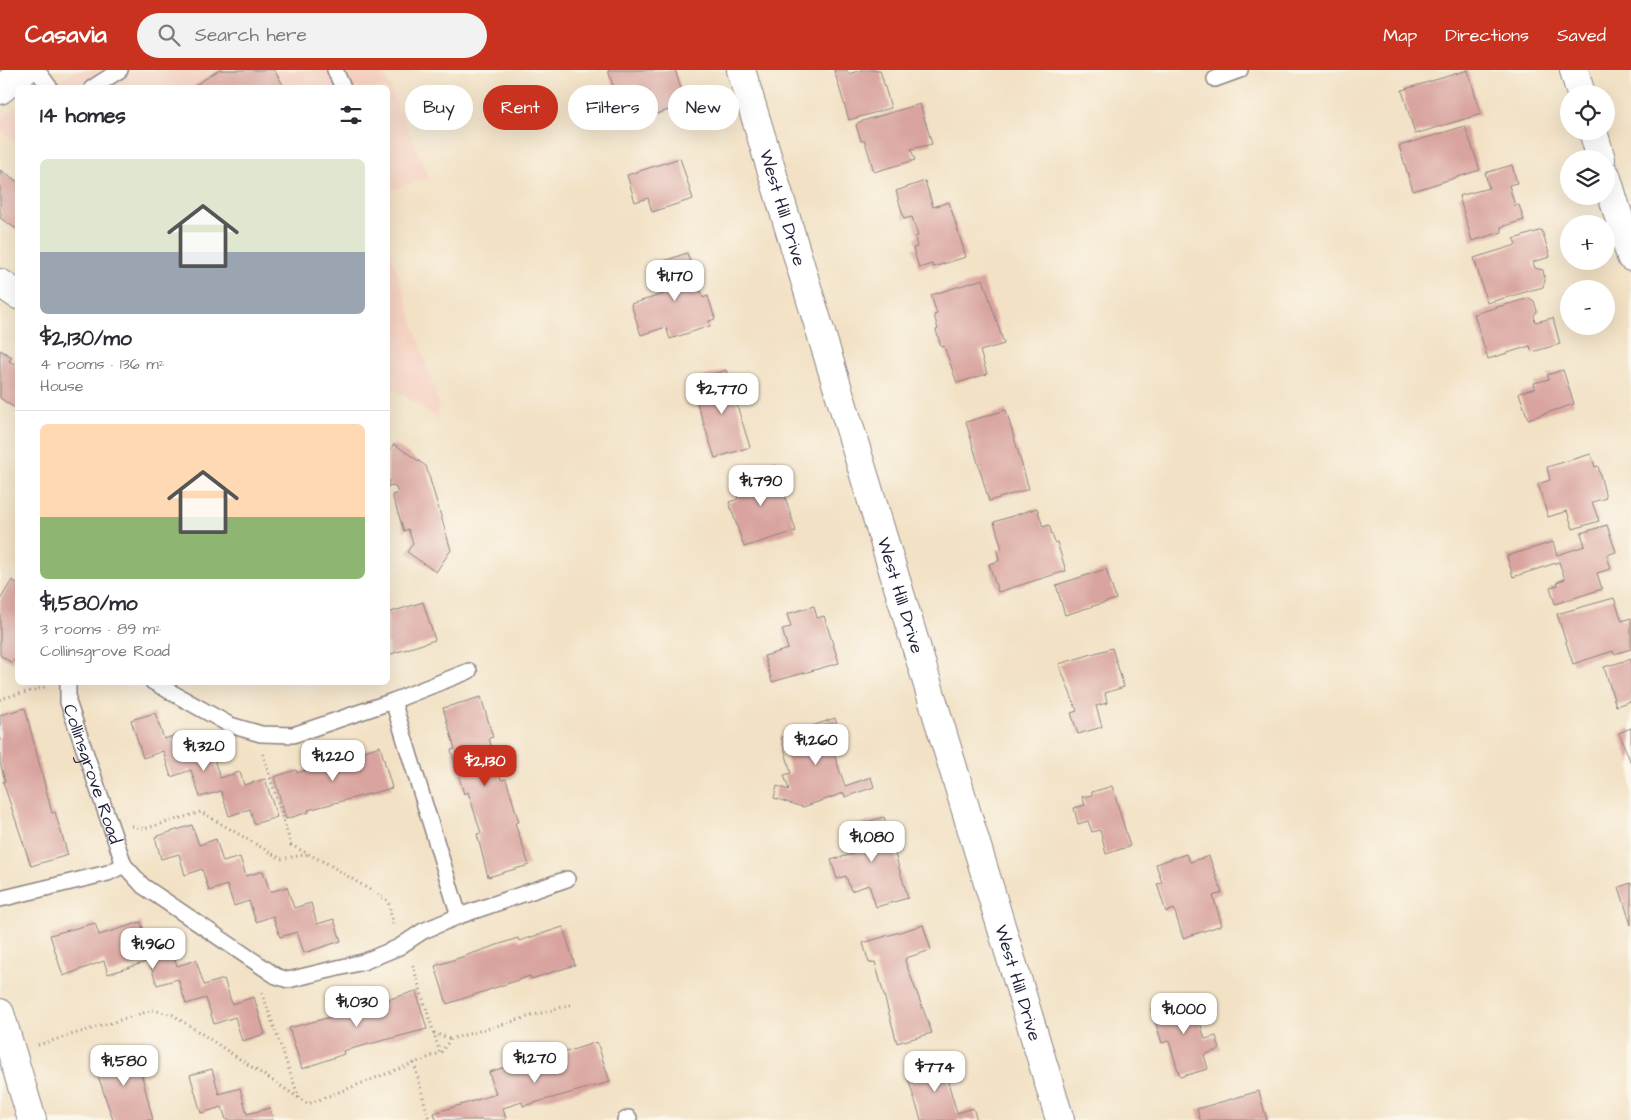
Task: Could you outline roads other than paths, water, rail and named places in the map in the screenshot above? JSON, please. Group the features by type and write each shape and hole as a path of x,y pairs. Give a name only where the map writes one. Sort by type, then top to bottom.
{"street":[{"path":"0,90 25,70"},
{"name":"West Hill Drive","path":"741,70 1060,1120"},
{"path":"1574,70 1578,85"},
{"path":"1615,205 1631,257"},
{"path":"0,283 15,293"},
{"path":"0,1013 32,1120"}],"lane":[{"path":"37,70 48,85"},
{"path":"97,85 120,70"},
{"path":"335,70 342,85"},
{"path":"1215,78 1240,70"},
{"path":"158,685 230,725 261,734 293,735 392,701 469,671"},
{"name":"Collinsgrove Road","path":"63,685 124,865 143,886 276,976 288,980 323,973 383,954 423,931 459,916 567,879"},
{"path":"392,701 459,916"},
{"name":"Collinsgrove Road","path":"0,900 108,873 124,865"}]}
